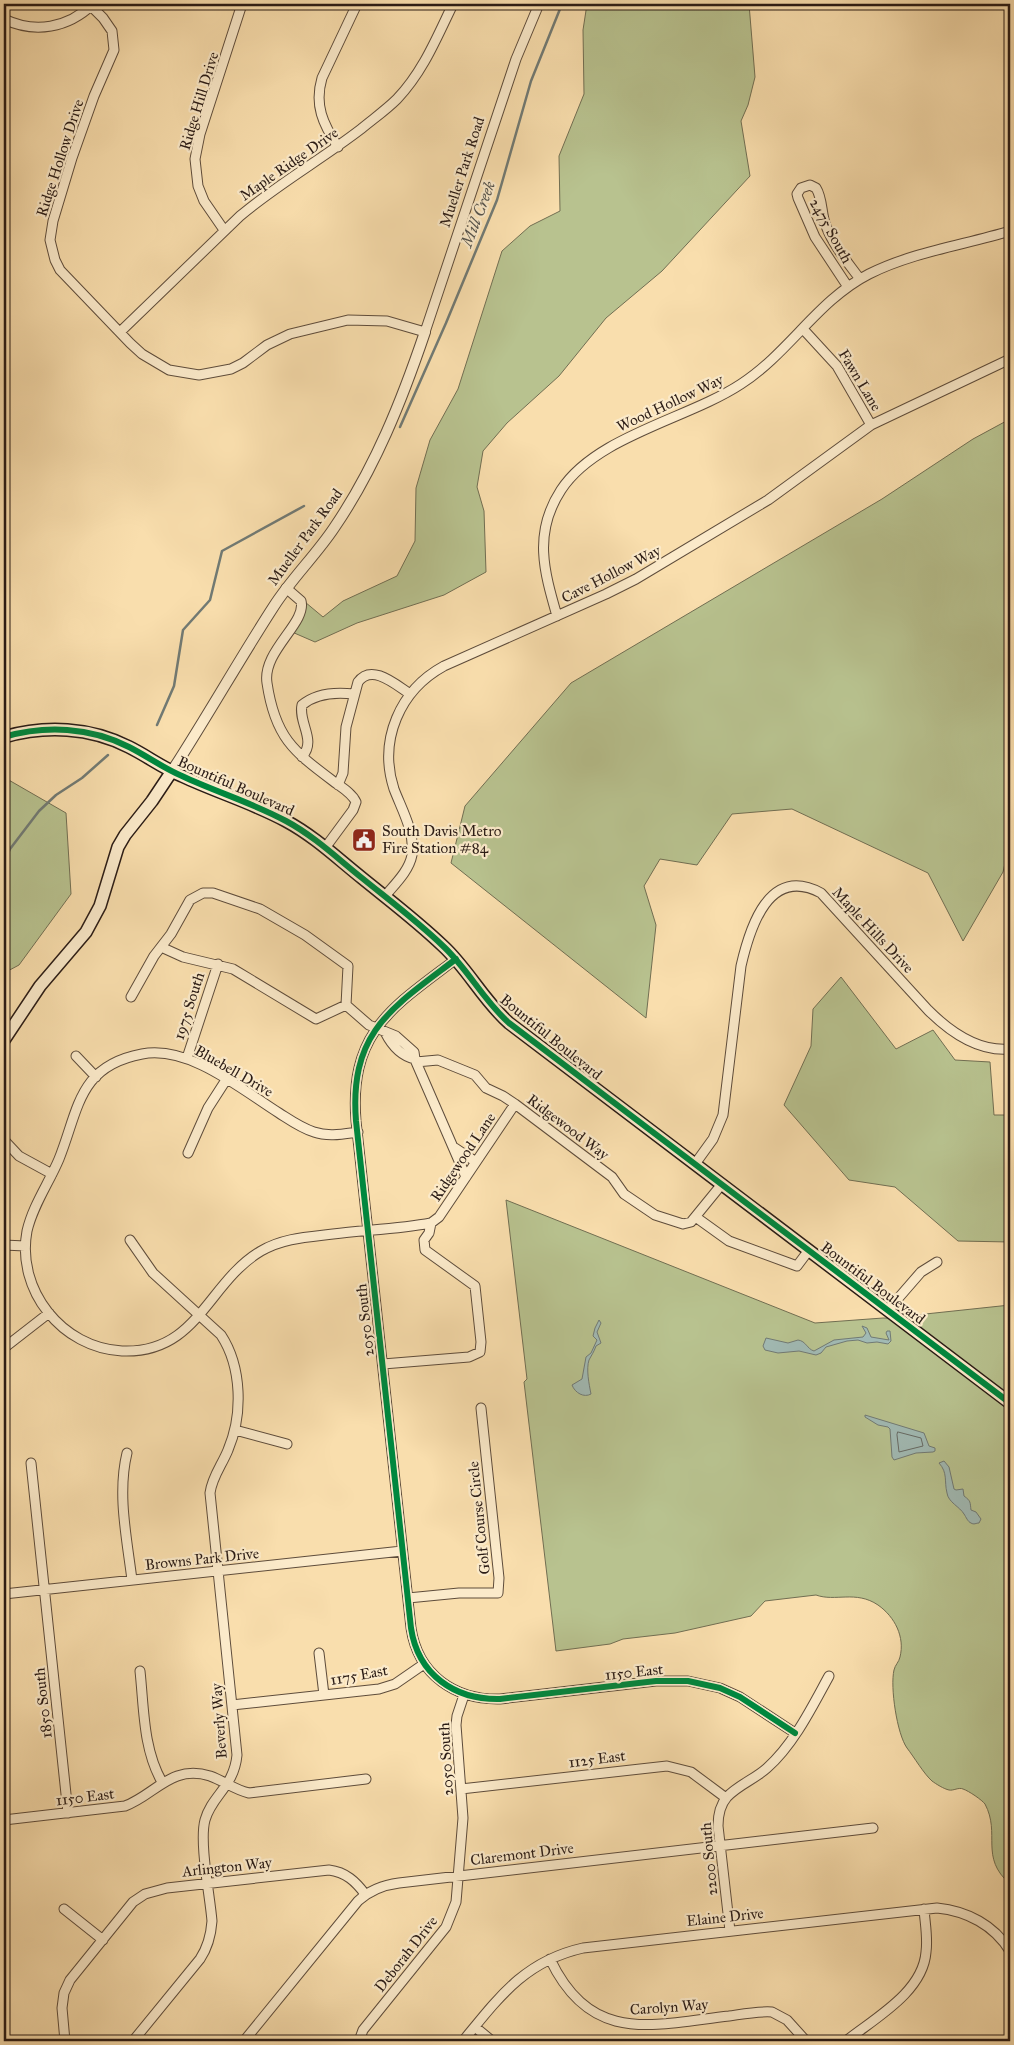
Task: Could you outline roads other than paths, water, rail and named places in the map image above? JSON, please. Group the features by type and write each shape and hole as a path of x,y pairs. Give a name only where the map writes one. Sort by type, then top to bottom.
{"main road":[{"name":"Bountiful Boulevard","path":"4,738 39,730 83,732 114,740 172,771 272,814 299,828 436,939 456,959 488,1002 509,1023 1010,1403"},
{"name":"Mueller Park Road","path":"4,1040 40,986 86,932 100,906 118,847 172,771"}],"street":[{"name":"Ridge Hill Drive","path":"224,230 204,201 198,186 195,159 200,134 242,4"},
{"path":"338,147 324,124 320,113 318,90 357,4"},
{"name":"Maple Ridge Drive","path":"120,332 224,230 256,202 338,147 396,100 424,62 453,4"},
{"name":"Mueller Park Road","path":"172,771 286,588 333,530 361,484 409,378 521,43 539,4"},
{"path":"4,19 25,27 53,26 79,15 92,5"},
{"name":"Ridge Hollow Drive","path":"92,5 112,32 114,50 74,150 53,221 50,240 55,260 60,270 142,354 169,370 199,375 230,369 243,363 267,345 290,334 348,320 386,321 425,332"},
{"name":"2475 South","path":"848,287 820,244 803,212 797,194 804,186 810,185 816,188 820,196 824,221 830,235 860,279"},
{"name":"Wood Hollow Way","path":"557,616 544,571 543,542 552,508 561,489 581,466 608,448 708,403 742,384 772,360 830,301 860,279 902,261 1010,231"},
{"name":"Fawn Lane","path":"803,329 837,366 871,425"},
{"name":"Cave Hollow Way","path":"385,896 405,871 411,857 411,833 392,780 389,762 393,725 400,709 410,694 428,676 444,666 557,616 636,578 726,526 799,479 871,425 1010,359"},
{"path":"286,588 301,601 302,608 272,656 267,671 267,683 277,724 285,739 302,757 354,798 356,806 325,848"},
{"path":"338,784 343,773 346,727 354,694 361,678 370,674 386,678 410,694"},
{"path":"302,757 307,751 308,743 302,704 319,696 338,693 354,694"},
{"name":"Maple Hills Drive","path":"694,1164 713,1140 722,1115 741,966 746,947 762,908 781,889 797,886 806,887 821,894 945,1026 977,1044 990,1048 1010,1049"},
{"path":"131,997 190,900 203,893 213,893 260,909 305,935 348,966 346,1005"},
{"path":"161,947 183,957 218,964 247,977 316,1019 346,1005"},
{"name":"2050 South","path":"456,959 404,998 366,1049 357,1076 355,1106 412,1635 424,1664 442,1682 464,1695 456,1725 463,1818 459,1876"},
{"name":"1975 South","path":"187,1058 218,964"},
{"path":"346,1005 369,1025 396,1036 414,1052 466,1177"},
{"name":"Bluebell Drive","path":"25,1246 34,1210 64,1146 78,1101 96,1077 119,1061 140,1054 163,1052 187,1058 297,1125 313,1132 331,1135 358,1132"},
{"path":"76,1056 96,1077"},
{"name":"Ridgewood Way","path":"416,1060 438,1060 475,1075 486,1088 515,1104 612,1177 624,1194 655,1215 683,1224 691,1222 696,1218"},
{"path":"188,1153 208,1108 226,1080"},
{"name":"Ridgewood Lane","path":"25,1246 31,1282 41,1304 66,1331 85,1342 103,1348 122,1351 148,1349 170,1342 179,1336 248,1261 271,1246 300,1238 431,1223 439,1217 515,1104"},
{"path":"4,1140 19,1156 52,1174"},
{"path":"455,1148 476,1162"},
{"path":"722,1184 696,1218 729,1242 797,1266 808,1250"},
{"name":"Ridgewood Lane","path":"383,1364 469,1357 480,1352 481,1342 475,1286 423,1246 431,1223"},
{"name":"Beverly Way","path":"130,1240 153,1273 221,1335 232,1356 238,1393 235,1430 227,1452 214,1477 210,1493 237,1755 235,1768 228,1785 211,1808 204,1826 212,1928 207,1948 200,1959 133,2041"},
{"path":"4,1245 25,1246"},
{"path":"888,1310 921,1272 938,1262"},
{"path":"4,1348 48,1313"},
{"name":"Golf Course Circle","path":"408,1598 459,1593 498,1594 499,1578 481,1408"},
{"path":"235,1430 287,1444"},
{"path":"127,1453 124,1467 123,1494 132,1580"},
{"name":"1850 South","path":"31,1463 68,1813"},
{"name":"Browns Park Drive","path":"4,1594 402,1551"},
{"name":"1175 East","path":"319,1653 324,1695"},
{"name":"1175 East","path":"232,1705 387,1687 402,1680 424,1664"},
{"path":"140,1671 148,1744 152,1760 162,1782"},
{"path":"726,1798 769,1767 794,1734 830,1676"},
{"name":"1150 East","path":"464,1695 476,1698 500,1699 656,1681 688,1681 720,1688 740,1697 794,1734"},
{"name":"1125 East","path":"462,1789 667,1766 691,1772 726,1798"},
{"name":"1150 East","path":"4,1820 125,1806 142,1798 162,1782 182,1775 201,1774 243,1792 366,1779"},
{"name":"2200 South","path":"726,1798 718,1819 730,1930"},
{"name":"Claremont Drive","path":"244,2041 352,1908 366,1894 390,1884 873,1828"},
{"name":"Arlington Way","path":"64,2041 62,2008 64,1993 75,1973 128,1908 146,1894 167,1888 329,1870 349,1877 366,1894"},
{"name":"Deborah Drive","path":"359,2041 362,2030 446,1927 456,1902 459,1876"},
{"path":"64,1909 103,1940"},
{"path":"846,2041 900,1998 915,1983 924,1963 926,1952 924,1909"},
{"name":"Elaine Drive","path":"463,2041 515,1982 531,1969 550,1959 583,1948 924,1909 950,1910 972,1917 992,1930 1010,1951"},
{"name":"Carolyn Way","path":"550,1959 557,1973 580,2002 600,2016 611,2020 643,2026 772,2012 787,2020 806,2041"},
{"path":"474,2027 492,2041"}],"water":[{"path":"599,1320 601,1323 597,1332 601,1343 596,1346 588,1364 591,1394 583,1395 575,1390 572,1385 582,1379 586,1357 591,1353 597,1340 593,1336"},
{"path":"862,1326 867,1328 871,1337 889,1340 886,1333 890,1331 891,1341 888,1344 867,1343 858,1340 847,1341 826,1347 821,1353 816,1355 799,1351 778,1353 765,1350 763,1346 766,1338 788,1343 798,1340 814,1351 834,1340 863,1337 866,1333"},
{"path":"865,1415 924,1433 929,1446 935,1448 935,1451 916,1453 894,1460 892,1457 890,1429 878,1425 865,1417"},
{"path":"944,1461 949,1467 954,1489 963,1489 964,1496 970,1502 971,1510 976,1512 981,1519 979,1523 973,1524 969,1522 948,1496 945,1474 939,1463"}],"waterway":[{"name":"Mill Creek","path":"400,427 497,200 531,81 562,4"},
{"name":"Mill Creek","path":"157,725 174,686 183,630 210,600 222,551 304,506"},
{"path":"4,862 10,849 39,811 56,795 82,778 108,755"}],"place":[{"name":"South Davis Metro Fire Station #84","path":"364,840"}]}
